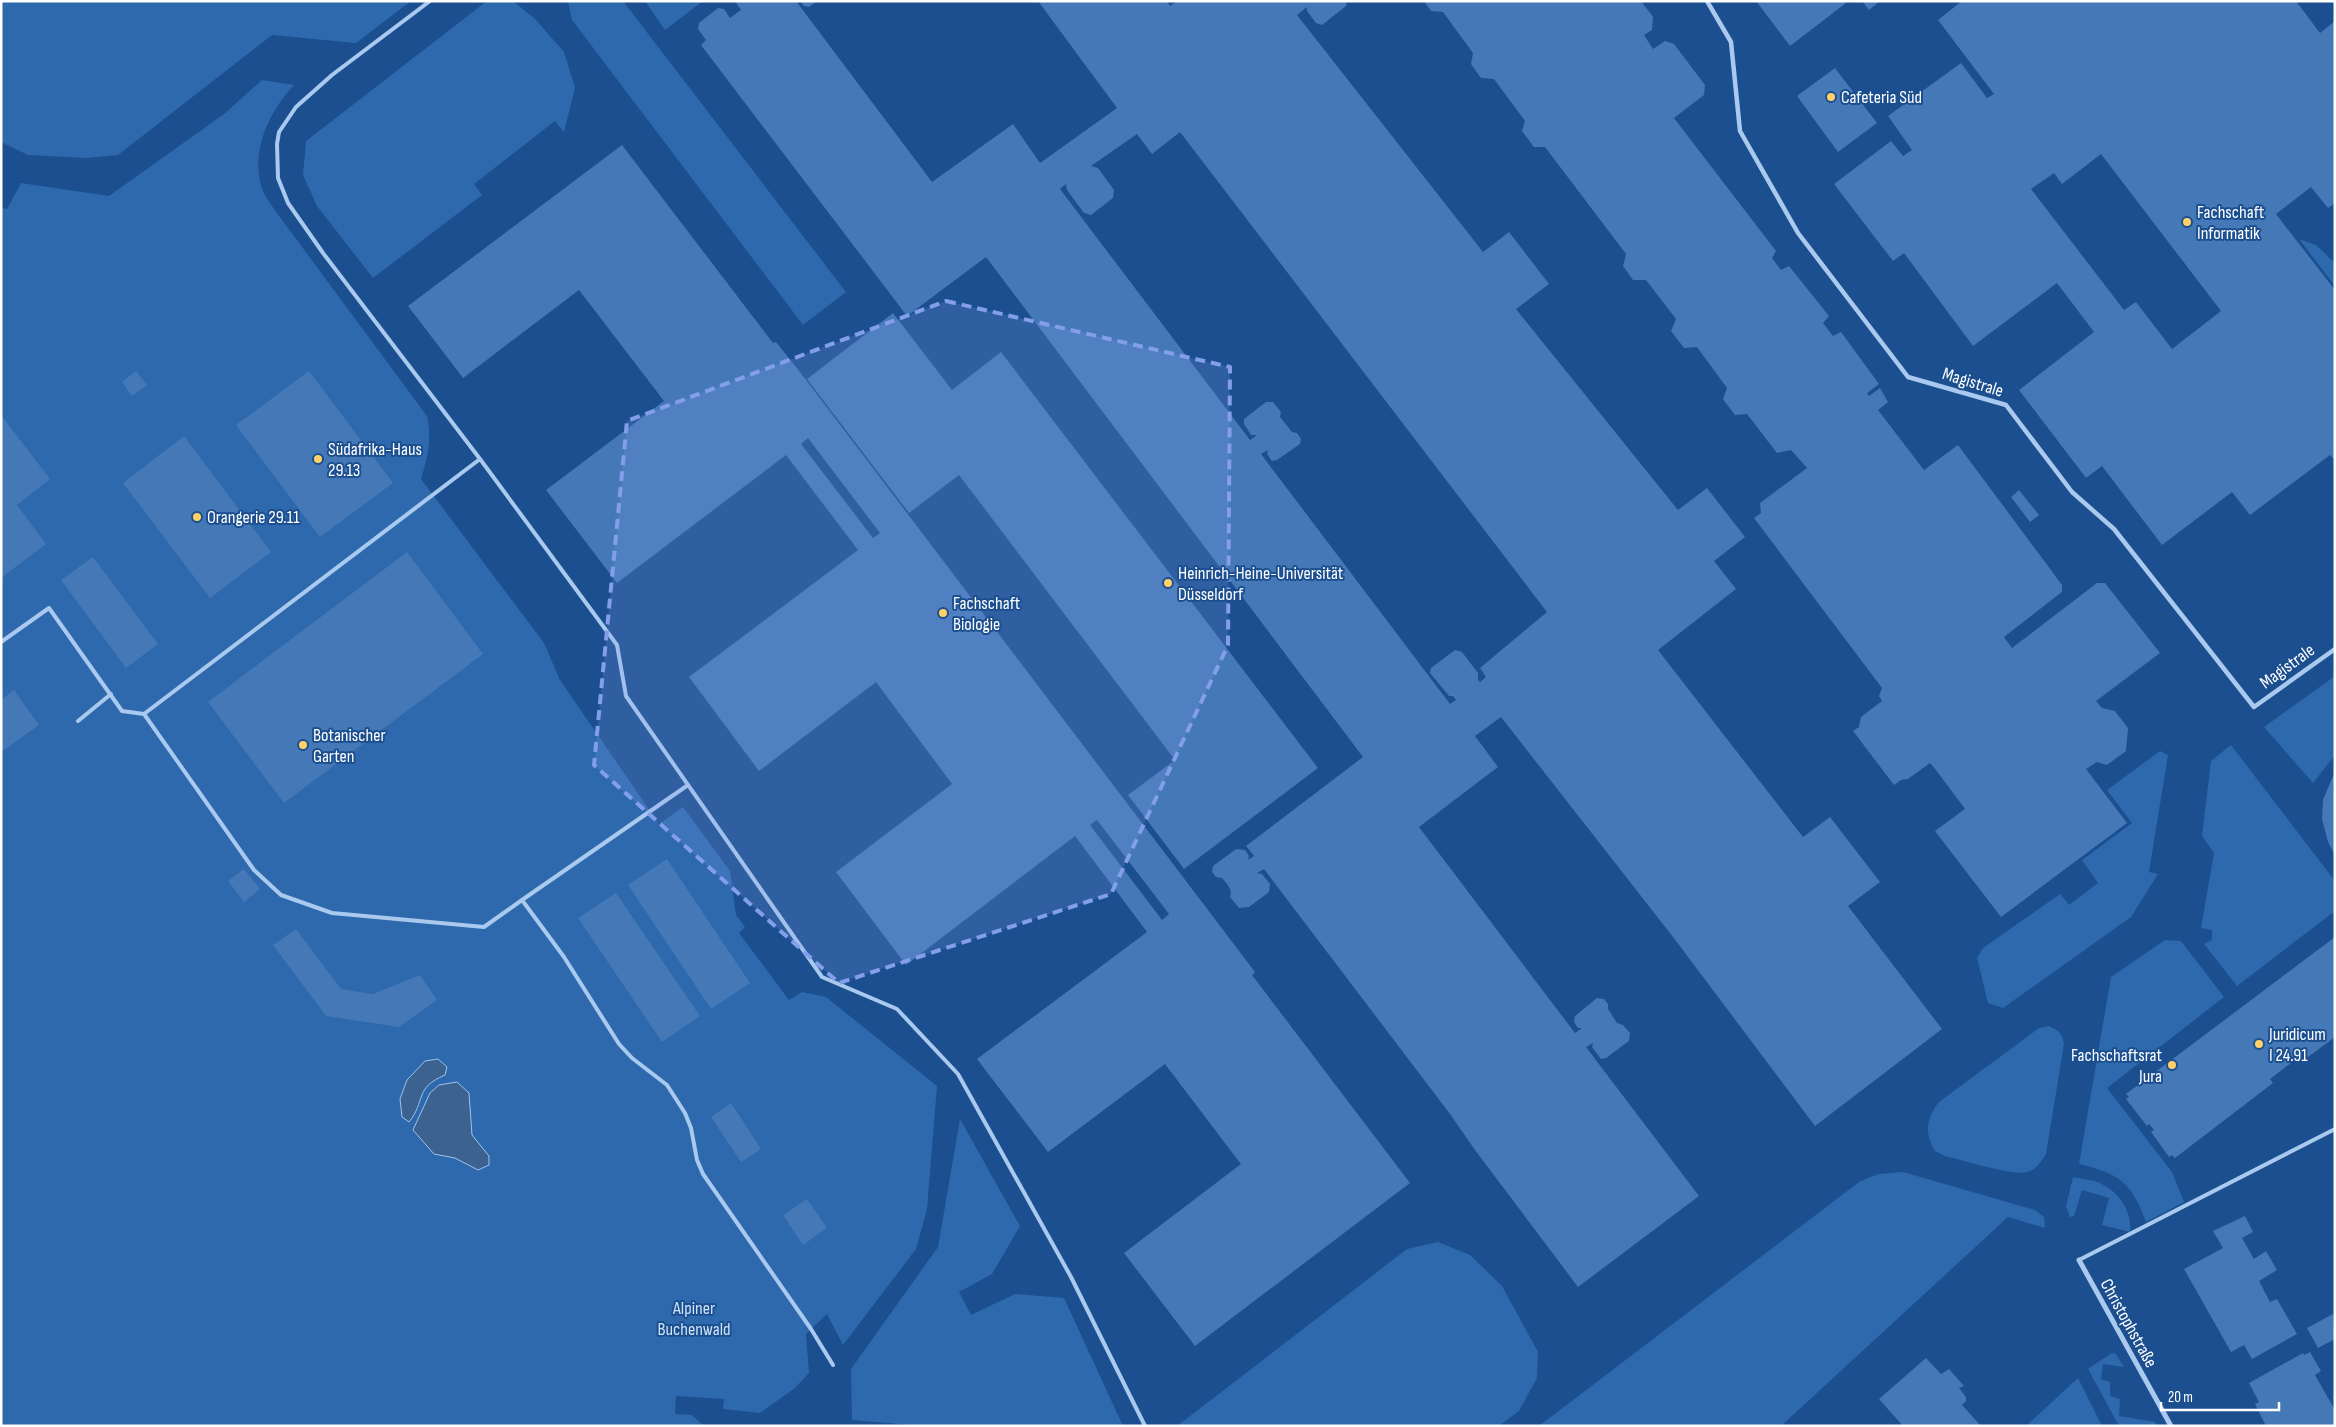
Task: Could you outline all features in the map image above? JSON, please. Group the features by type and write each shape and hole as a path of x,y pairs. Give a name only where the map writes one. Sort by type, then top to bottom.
{"street":[{"name":"Magistrale","path":"1707,1 1731,42 1740,131 1798,233 1908,377 2006,405 2072,492 2114,529 2254,707 2335,649"},
{"name":"Christophstraße","path":"2079,1260 2171,1426"}],"lane":[{"path":"430,1 332,75 296,107 279,132 277,144 278,178 288,203 323,253 480,459 617,645 626,696 822,977 897,1009 958,1074 1071,1277 1145,1426"},
{"path":"1,642 50,608 122,711 144,714 480,459"},
{"path":"78,721 111,694"},
{"path":"144,714 254,870 280,896 332,913 484,927 688,785"},
{"path":"522,900 564,957 619,1044 632,1058 667,1085 685,1113 691,1128 697,1160 703,1174 811,1329 833,1365"},
{"path":"2079,1260 2335,1129"}],"highlighted area":[{"path":"946,301 1230,367 1228,645 1111,894 839,983 594,765 627,421"}],"green space":[{"path":"1,1 411,1 356,43 272,35 118,155 86,158 28,155 1,142"},
{"path":"487,1 513,1 535,19 564,52 575,88 564,132 555,121 474,184 482,195 373,278 317,206 303,175 306,141"},
{"path":"568,1 623,1 846,292 803,325 572,20"},
{"path":"645,1 703,1 665,30"},
{"name":"Botanischer Garten","path":"262,80 294,85 277,107 264,133 258,161 262,189 274,209 427,416 428,448 421,479 544,643 560,680 659,824 683,807 730,871 736,915 745,927 739,933 789,1000 802,992 826,997 937,1086 927,1209 916,1249 843,1345 827,1314 806,1334 809,1373 795,1388 760,1413 723,1409 724,1399 676,1396 675,1414 692,1415 704,1426 1,1426 1,208 7,209 21,183 109,196 224,114"},
{"path":"2299,239 2316,245 2335,263 2335,286"},
{"path":"2335,676 2335,755 2313,783 2264,727"},
{"path":"2231,745 2335,881 2335,911 2237,986 2204,944 2212,940 2212,930 2201,928 2214,853 2202,836 2211,761"},
{"path":"2160,751 2168,755 2149,872 2158,874 2131,917 2003,1008 1988,1003 1977,958 1983,948 2060,894 2069,905 2098,883 2082,860 2132,823 2107,790"},
{"path":"2165,940 2181,941 2224,997 2107,1088 2172,1172 2184,1202 2146,1222 2135,1197 2122,1182 2105,1172 2079,1164 2111,977"},
{"path":"2049,1026 2059,1032 2064,1044 2046,1154 2038,1165 2027,1172 2011,1172 1945,1156 1935,1151 1929,1138 1928,1126 1931,1114 1939,1102 2039,1028"},
{"path":"960,1119 1020,1226 992,1274 959,1292 971,1315 1015,1294 1064,1298 1123,1426 923,1426 852,1420 851,1369 938,1247"},
{"path":"1903,1172 2035,1210 2044,1217 2045,1228 2008,1217 1781,1426 1539,1426 1859,1182 1878,1174"},
{"path":"2073,1177 2097,1182 2117,1195 2129,1216 2130,1232 2102,1225 2109,1198 2082,1190 2074,1216 2070,1217 2066,1206"},
{"path":"1438,1242 1470,1255 1502,1286 1538,1352 1537,1378 1519,1411 1499,1426 1177,1426 1407,1249"},
{"path":"2112,1353 2116,1354 2124,1367 2103,1364 2101,1379 2110,1382 2110,1396 2120,1399 2119,1416 2155,1422 2156,1426 2119,1426 2088,1369"},
{"path":"2078,1378 2102,1426 2026,1426"}],"shaded area":[{"path":"438,1059 447,1067 445,1075 435,1080 424,1090 409,1122 402,1117 400,1099 407,1080 425,1061"},
{"path":"457,1082 469,1093 472,1135 489,1156 489,1165 478,1170 455,1158 434,1154 413,1130 430,1093 439,1085"}],"building":[{"path":"735,1 796,1 932,182 1013,124 1040,163 1117,108 1038,1 1167,1 1170,6 1177,1 1347,1 1346,6 1322,25 1316,23 1307,11 1307,7 1297,15 1483,252 1509,232 1549,284 1516,309 1678,510 1707,488 1745,537 1714,561 1736,589 1658,650 1803,837 1830,817 1880,882 1848,906 1942,1029 1815,1126 1673,937 1501,717 1475,736 1498,767 1419,827 1575,1033 1582,1028 1578,1028 1574,1022 1575,1016 1597,998 1604,999 1608,1004 1608,1009 1617,1023 1623,1025 1630,1033 1629,1041 1606,1058 1601,1059 1592,1047 1593,1043 1586,1047 1699,1196 1578,1287 1450,1114 1264,869 1257,873 1262,874 1270,884 1269,892 1249,907 1239,908 1230,897 1231,891 1227,884 1222,878 1216,877 1212,872 1213,866 1236,849 1245,850 1249,856 1248,860 1254,856 1246,846 1363,757 986,257 907,316 701,45 706,40 698,29 699,23 718,8 724,9 730,18 741,10","holes":["1180,132 1547,612 1480,668 1486,677 1480,682 1478,680 1478,673 1462,652 1455,650 1431,668 1430,673 1449,696 1453,696 1456,700 1450,704 1261,454 1268,450 1267,454 1272,461 1277,460 1300,444 1301,439 1297,433 1292,432 1280,417 1281,412 1273,402 1266,402 1244,419 1244,424 1251,435 1257,435 1250,440 1060,189 1066,184 1067,190 1084,213 1091,215 1113,198 1114,190 1098,168 1091,166 1137,134 1152,154"]},
{"path":"800,1 817,1 809,7 804,6"},
{"path":"1424,1 1641,1 1653,17 1652,30 1644,35 1653,49 1665,41 1674,44 1705,85 1704,95 1674,118 1776,251 1772,258 1781,270 1789,266 1829,316 1823,323 1833,336 1841,332 1879,384 1867,393 1869,396 1880,388 1888,402 1878,410 1924,470 1958,445 2062,585 2062,592 2004,637 2012,648 2097,583 2105,583 2160,653 2096,701 2102,708 2115,711 2128,728 2126,751 2107,765 2097,762 2086,769 2127,823 2001,917 1935,831 1965,809 1936,770 1930,763 1908,779 1901,780 1894,785 1853,731 1859,727 1861,717 1882,701 1879,696 1882,688 1754,518 1761,513 1760,503 1807,468 1791,450 1777,453 1747,414 1735,415 1723,399 1727,388 1697,347 1684,348 1671,331 1676,319 1646,280 1633,280 1623,266 1626,254 1545,147 1534,147 1522,131 1525,121 1494,79 1481,78 1471,64 1473,53 1443,12 1431,11"},
{"path":"1756,1 1844,1 1846,3 1790,46"},
{"path":"1862,1 1880,1 1869,10"},
{"path":"1962,1 2296,1 2320,33 2335,21 2335,203 2328,208 2311,187 2276,214 2335,290 2335,460 2330,455 2250,515 2232,492 2162,545 2102,466 2086,478 2019,390 2094,332 2057,283 1973,346 1904,253 1893,261 1834,184 1891,141 1903,156 1912,150 1888,116 1961,63 1987,98 1994,94 1938,20","holes":["2101,154 2221,311 2172,349 2136,302 2124,310 2031,189 2054,173 2062,184"]},
{"path":"1835,68 1877,123 1838,152 1797,96"},
{"path":"622,145 773,343 776,342 800,372 1255,972 1252,975 1410,1183 1195,1346 1124,1253 1241,1164 1165,1064 1048,1152 977,1059 1147,932 1075,836 906,965 836,872 952,784 876,682 759,771 689,677 858,550 786,455 617,583 546,490 664,401 579,290 463,378 408,306","holes":["808,438 880,533 873,538 801,444","1097,820 1169,914 1162,920 1090,825"]},
{"path":"893,313 952,390 1001,352 1318,768 1184,869 1128,795 1175,760 959,475 909,513 807,379"},
{"path":"136,371 147,385 132,396 122,382"},
{"name":"Südafrika-Haus 29.13","path":"309,371 393,483 320,537 236,425"},
{"path":"1,415 50,479 17,505 46,544 1,578"},
{"name":"Orangerie 29.11","path":"184,436 271,552 210,598 123,483"},
{"path":"2019,490 2039,515 2030,522 2011,497"},
{"path":"407,552 483,654 284,803 208,702"},
{"path":"93,557 158,644 126,668 61,580"},
{"path":"14,690 39,725 1,752 1,700"},
{"path":"2335,771 2335,855 2328,842 2322,819 2323,800"},
{"path":"667,859 750,983 711,1009 628,885"},
{"path":"244,869 260,889 244,902 228,881"},
{"path":"616,893 700,1016 662,1042 578,918"},
{"path":"296,929 341,989 373,994 420,975 437,1000 399,1027 326,1016 273,945"},
{"name":"Juridicum I 24.91","path":"2335,937 2335,1037 2308,1057 2304,1053 2270,1079 2273,1083 2175,1158 2172,1155 2169,1157 2151,1132 2154,1130 2149,1124 2147,1126 2126,1099 2129,1097 2126,1094"},
{"path":"731,1103 761,1149 741,1162 711,1117"},
{"path":"807,1199 827,1228 803,1245 783,1215"},
{"path":"2245,1216 2253,1232 2242,1238 2254,1259 2266,1251 2277,1270 2259,1281 2270,1302 2277,1299 2297,1334 2252,1359 2244,1345 2231,1352 2184,1269 2223,1248 2213,1231"},
{"path":"2333,1314 2335,1339 2318,1348 2307,1328"},
{"path":"2310,1352 2321,1371 2315,1375 2335,1410 2335,1426 2266,1426 2255,1404 2259,1402 2249,1383 2303,1353 2304,1355"},
{"path":"1926,1358 1941,1374 1949,1369 1964,1386 1959,1388 1966,1397 1966,1401 1962,1405 1981,1426 1903,1426 1879,1399"}],"place":[{"name":"Cafeteria Süd","path":"1831,97"},
{"name":"Fachschaft Informatik","path":"2187,222"},
{"name":"Südafrika-Haus 29.13","path":"318,459"},
{"name":"Orangerie 29.11","path":"197,517"},
{"name":"Heinrich-Heine-Universität Düsseldorf","path":"1168,583"},
{"name":"Fachschaft Biologie","path":"943,613"},
{"name":"Botanischer Garten","path":"303,745"},
{"name":"Juridicum I 24.91","path":"2259,1044"},
{"name":"Fachschaftsrat Jura","path":"2172,1065"}],"park label":[{"name":"Alpiner Buchenwald","path":"694,1318"}]}
